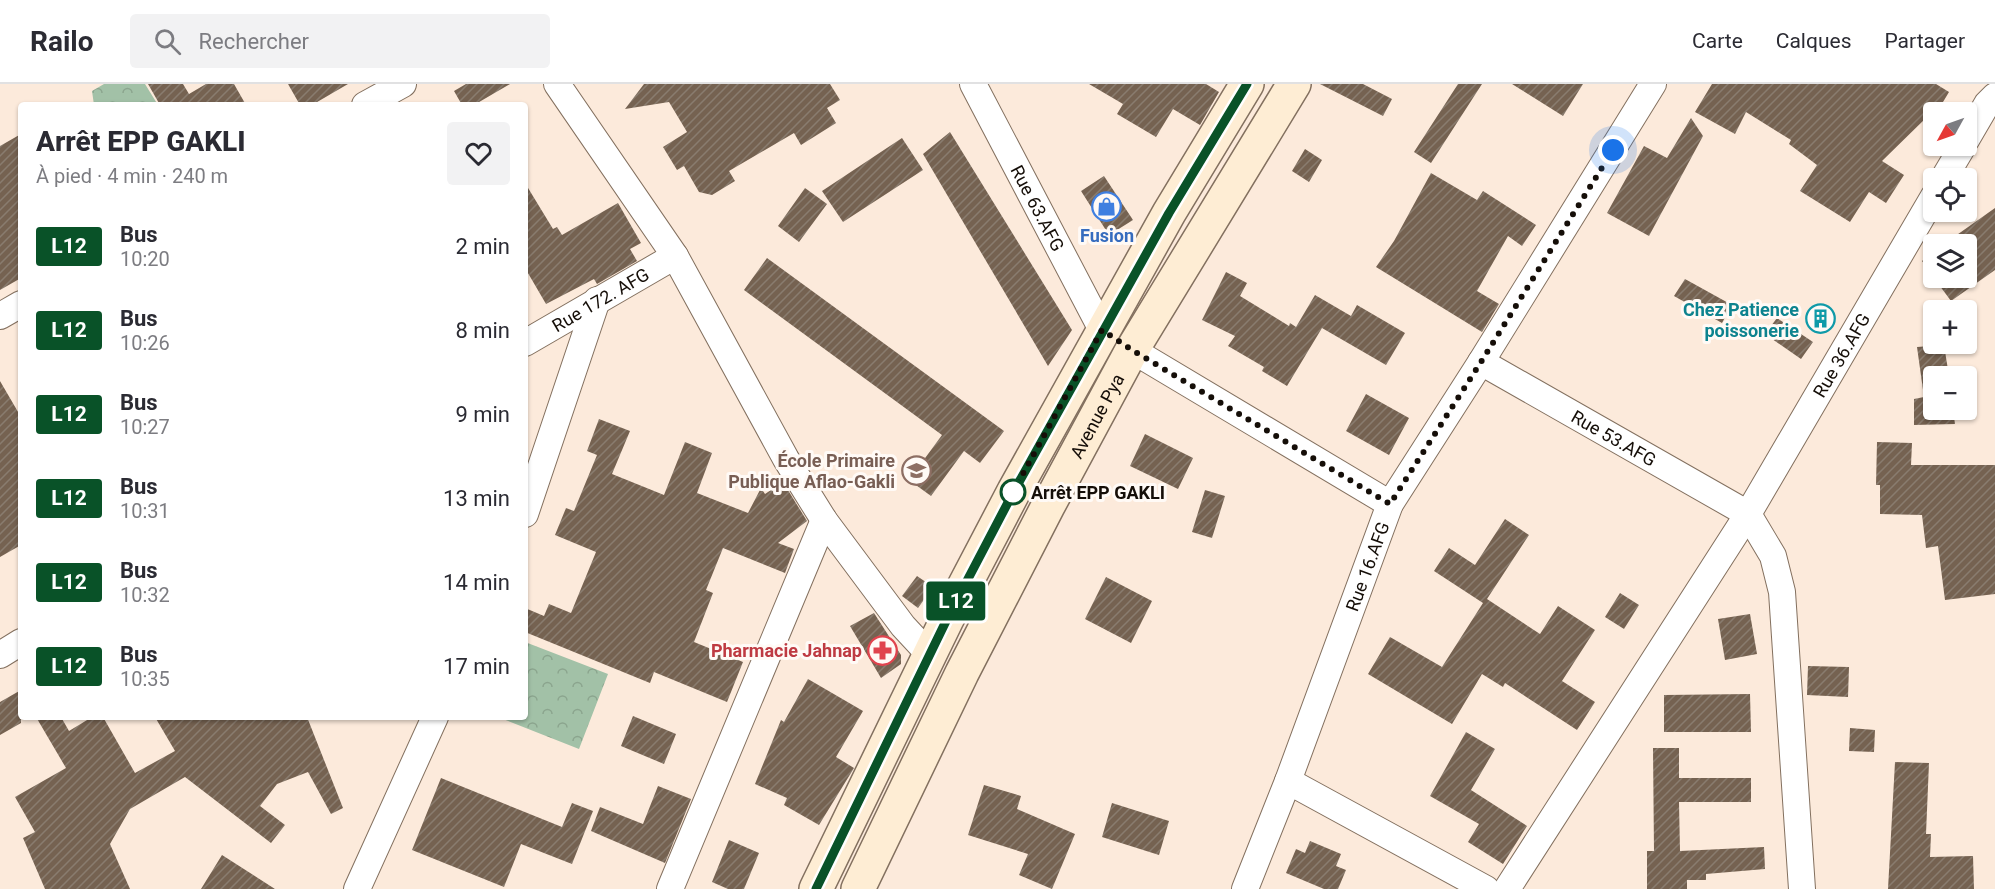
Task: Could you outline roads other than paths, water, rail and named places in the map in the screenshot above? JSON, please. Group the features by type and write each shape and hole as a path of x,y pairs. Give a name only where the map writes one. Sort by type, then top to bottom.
{"main road":[{"name":"Avenue Pya","path":"816,889 929,654 1014,491 1169,213 1248,84"},
{"name":"Avenue Pya","path":"858,889 962,673 1132,350 1294,84"},
{"path":"1102,330 1132,350"},
{"path":"929,654 962,673"}],"street":[{"path":"371,102 403,84"},
{"path":"557,84 675,256 786,459 824,520 903,626 929,654"},
{"name":"Rue 16.AFG","path":"1245,889 1288,781 1390,504 1653,84"},
{"name":"Rue 63.AFG","path":"985,90 1102,330"},
{"path":"1977,124 1992,103"},
{"name":"Rue 36.AFG","path":"1507,889 1748,514 1923,215"},
{"name":"Rue 172. AFG","path":"528,341 675,256"},
{"path":"528,505 597,300"},
{"path":"0,316 18,306"},
{"path":"1132,350 1390,504"},
{"name":"Rue 53.AFG","path":"1481,362 1748,514"},
{"path":"1748,514 1773,556 1782,592 1802,889"},
{"path":"670,889 824,520"},
{"path":"0,655 18,644"},
{"path":"357,889 434,720"},
{"path":"1288,781 1486,889"}],"place":[{"name":"Fusion","path":"1107,206"},
{"name":"Chez Patience poissonerie","path":"1820,319"},
{"name":"École Primaire Publique Aflao-Gakli","path":"916,470"},
{"name":"Arrêt EPP GAKLI","path":"1013,492"},
{"name":"Pharmacie Jahnap","path":"883,650"}]}
